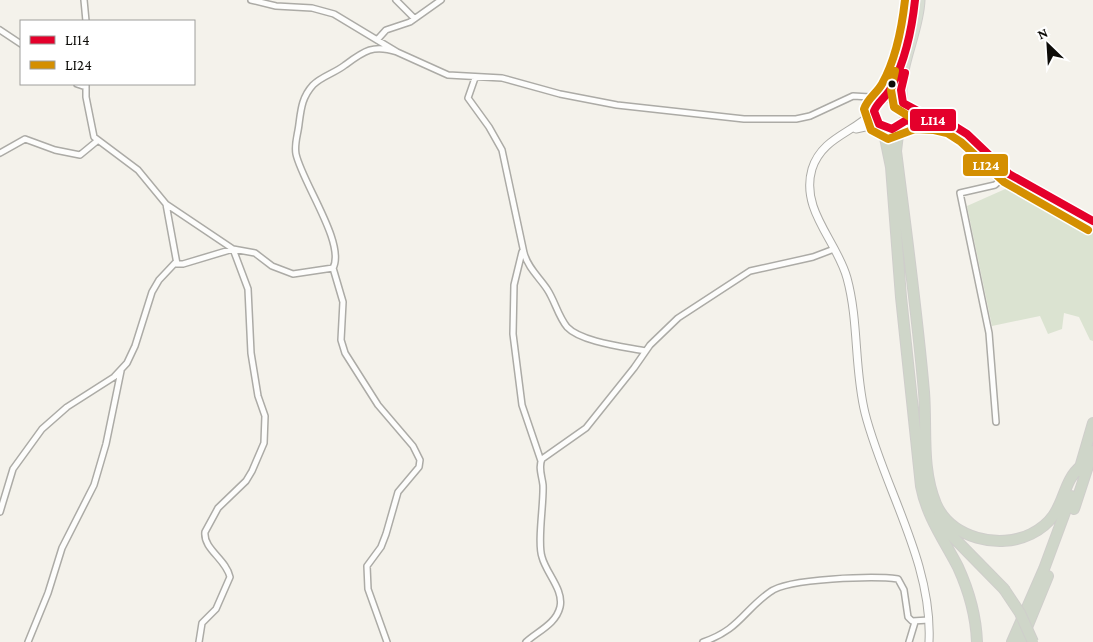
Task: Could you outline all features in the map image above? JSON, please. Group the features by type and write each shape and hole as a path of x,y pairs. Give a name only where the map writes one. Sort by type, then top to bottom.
{"highway":[{"path":"914,0 913,17 903,54 885,98 875,108 891,168 901,297 923,497 932,521 964,582 974,613 977,642"},
{"path":"920,0 917,24 902,84 906,114 896,151 924,394 928,480 934,506 948,532 1003,590 1020,613 1033,642"},
{"path":"885,98 893,97 904,104"},
{"path":"881,126 894,129 902,124"},
{"path":"1012,642 1044,569 1081,466 1093,424"},
{"path":"1020,642 1076,504 1093,451"},
{"path":"928,480 937,504 949,522 971,536 1000,542 1031,534 1054,516 1074,474 1081,466"},
{"path":"923,497 948,539 1003,590 1017,614 1029,642"}],"street":[{"path":"84,0 86,20"},
{"path":"251,0 276,6 312,8 334,14 397,52"},
{"path":"396,0 414,18"},
{"path":"377,40 386,30 406,24 441,0"},
{"path":"0,30 20,43"},
{"path":"387,642 368,589 367,566 386,534 393,504 398,492 419,467 420,460 414,446 378,405 345,353 341,340 343,302 333,268 335,251 327,223 303,178 295,152 301,107 307,93 318,81 345,66 360,52 386,48 448,75 502,78 560,94 617,105 744,118 802,118 853,96 885,98"},
{"path":"475,78 468,98 490,127 502,150 526,262 548,290 564,321 572,330 596,340 645,351"},
{"path":"86,85 92,131 97,141 103,143 138,170 166,204 232,249 254,254 272,266 293,274 333,268"},
{"path":"870,97 875,108 848,131 832,140 820,152 810,177 812,205 845,270 850,288 865,412 921,576 929,620 929,642"},
{"path":"904,104 934,120 952,124 1008,173 1093,221"},
{"path":"902,124 934,120"},
{"path":"848,131 881,126"},
{"path":"0,153 25,139 55,150 80,155 97,141"},
{"path":"996,422 989,333 960,193 996,185 1008,173"},
{"path":"166,204 175,263"},
{"path":"175,263 183,264 232,249"},
{"path":"199,642 202,622 216,609 230,577 226,565 207,545 205,532 218,508 249,476 265,434 265,416 258,396 251,353 248,288 232,249"},
{"path":"523,249 514,285 513,334 522,405 541,462 543,498 541,554 559,594 560,604 558,613 548,625 526,642"},
{"path":"541,462 550,452 586,428 634,368 645,351 678,318 742,275 756,269 813,257 834,249"},
{"path":"28,642 48,593 56,561 94,485 107,440 121,371 135,346 152,292 159,280 175,263"},
{"path":"0,512 13,469 42,429 67,406 121,371"},
{"path":"703,642 735,626 766,594 779,586 811,581 898,579 904,590 908,617 915,622 929,620"},
{"path":"909,642 915,622"}],"green space":[{"path":"1012,186 1093,232 1093,341 1090,340 1079,317 1064,313 1062,329 1048,334 1040,316 992,326 967,206"}],"transit line":[{"name":"LI24","path":"905,0 895,54 882,84 864,109 871,130 888,139 915,129 947,133 961,142 1004,182 1088,230"},
{"name":"LI14","path":"915,0 910,33 901,66 890,90 874,111 879,124 892,129 905,121 914,119 936,120 951,124 967,134 1009,174 1093,221"},
{"name":"LI24","path":"895,71 891,90 894,107 926,127"},
{"name":"LI14","path":"905,73 901,90 903,103 931,118"}]}
